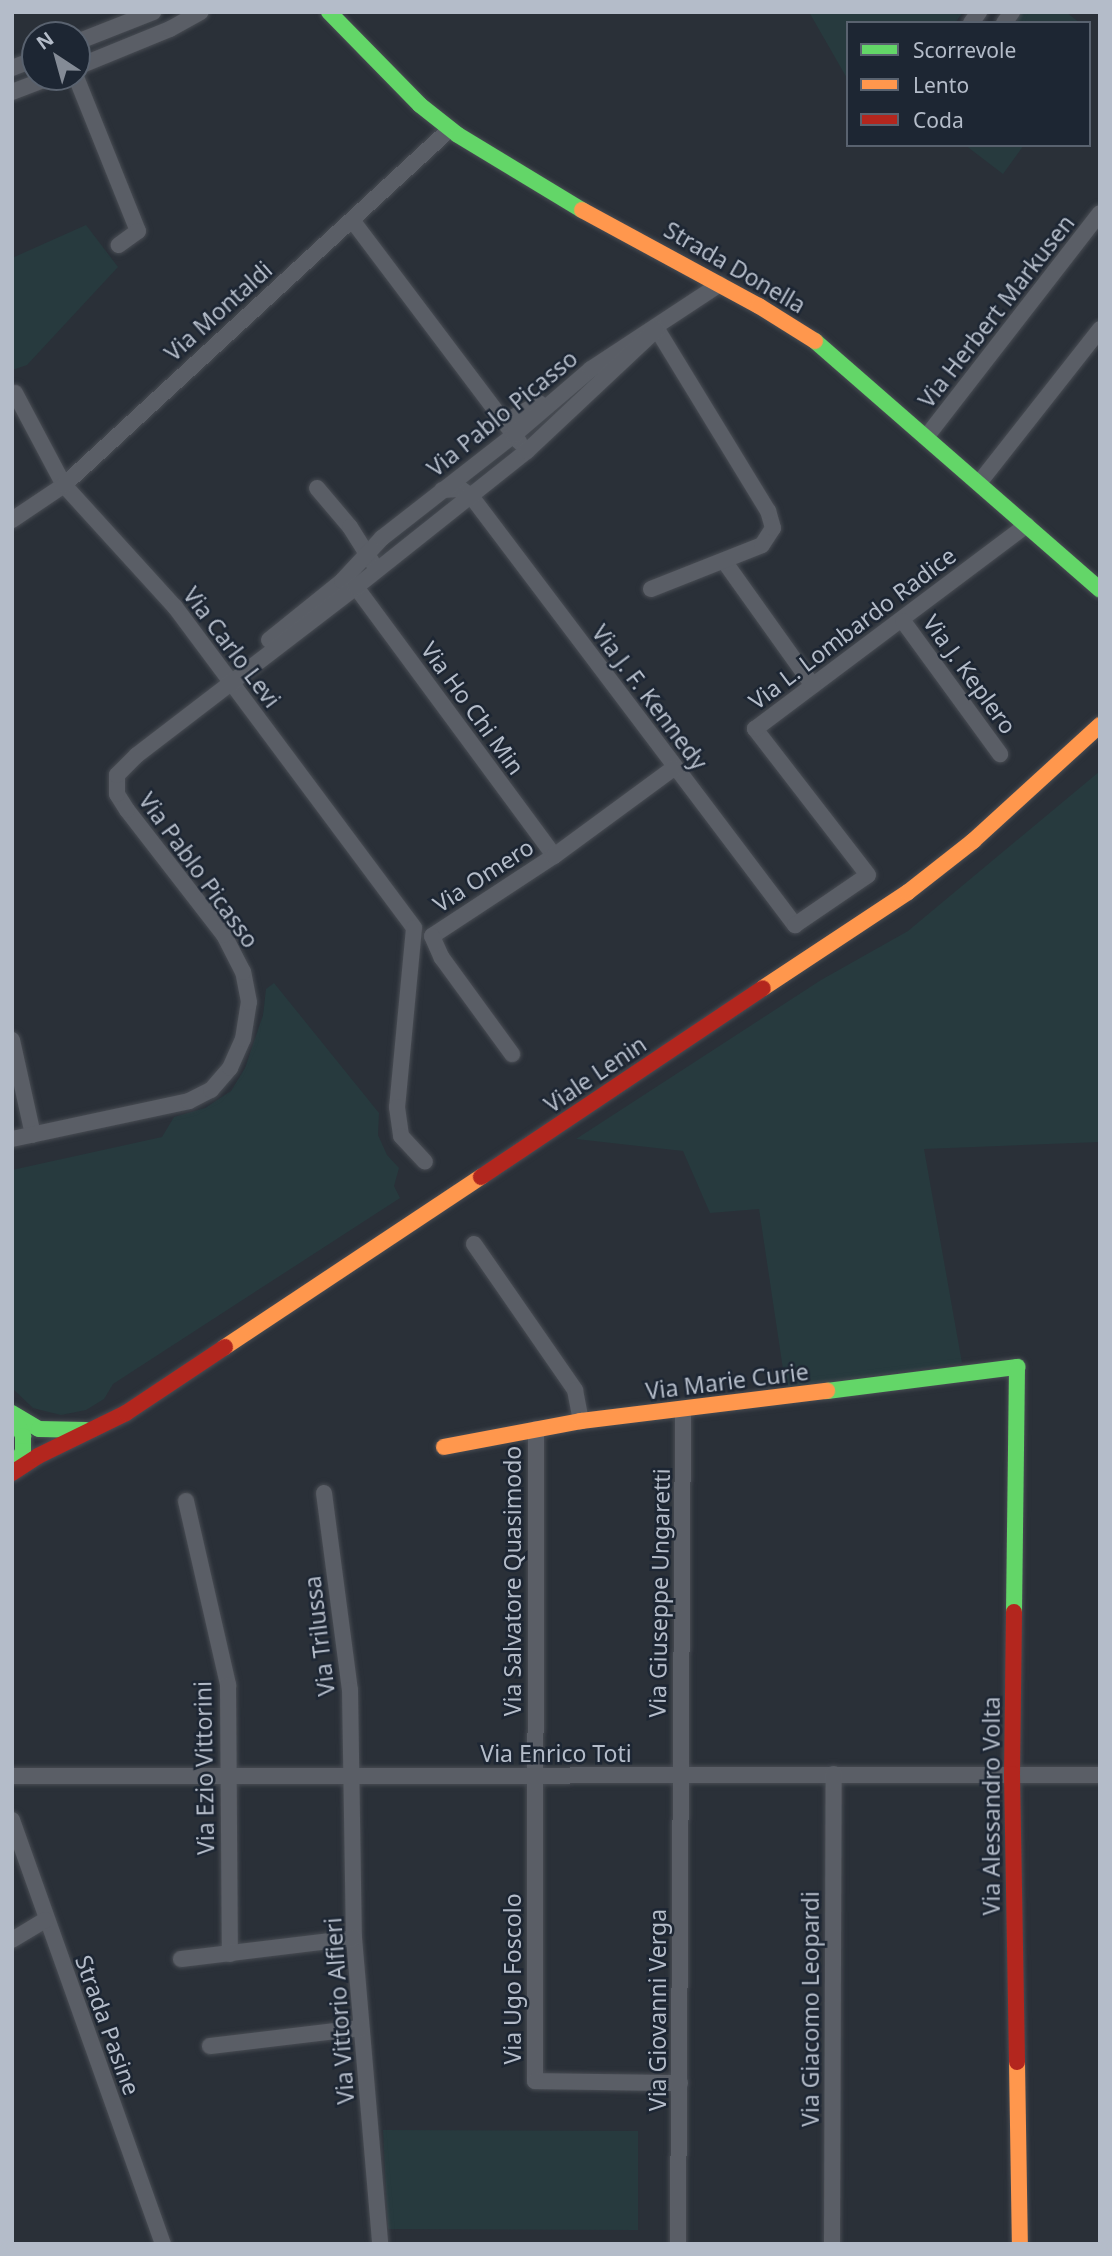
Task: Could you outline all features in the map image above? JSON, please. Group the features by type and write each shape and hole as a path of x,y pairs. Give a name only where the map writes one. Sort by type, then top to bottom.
{"street":[{"path":"91,36 153,12"},
{"path":"91,61 170,29 201,12"},
{"name":"Strada Donella","path":"329,12 420,105 450,129 539,186 720,284 804,333 927,436 1100,590"},
{"path":"82,91 138,231 119,245"},
{"name":"Via Montaldi","path":"12,520 64,485 450,129"},
{"name":"Via Herbert Markusen","path":"927,436 1100,213"},
{"path":"352,220 527,451"},
{"name":"Via Pablo Picasso","path":"231,682 237,666 342,581 382,538 442,490 509,429 591,369 657,329 720,284"},
{"path":"651,589 762,545 770,537 773,520 657,329"},
{"name":"Via Pablo Picasso","path":"12,1139 189,1101 211,1090 230,1068 243,1039 249,1002 243,972 224,935 127,810 117,794 117,775 137,755 356,587 527,451 657,329"},
{"path":"979,483 1100,329"},
{"name":"Via Carlo Levi","path":"15,393 64,485 174,607 414,928 422,934 432,936"},
{"path":"471,496 468,482 510,446 509,429"},
{"path":"317,488 350,527 377,570"},
{"path":"442,490 461,489 471,496"},
{"name":"Via J. F. Kennedy","path":"471,496 794,925"},
{"name":"Via L. Lombardo Radice","path":"794,925 868,876 755,729 903,621 1027,525"},
{"path":"724,561 813,686"},
{"name":"Via Ho Chi Min","path":"356,587 554,856"},
{"name":"Via J. Keplero","path":"903,621 1000,754"},
{"name":"Viale Lenin","path":"12,1472 38,1456 126,1413 908,892 973,841 1099,726"},
{"name":"Via Omero","path":"512,1054 442,958 432,936 554,856 674,768"},
{"path":"414,928 397,1107 401,1136 425,1163"},
{"path":"12,1040 33,1135"},
{"path":"474,1244 575,1390 581,1421"},
{"name":"Via Marie Curie","path":"444,1447 581,1421 1017,1367"},
{"name":"Via Alessandro Volta","path":"1017,1367 1012,1774 1020,2244"},
{"name":"Via Giuseppe Ungaretti","path":"680,1777 683,1410"},
{"path":"12,1414 30,1425 49,1431 95,1429"},
{"path":"12,1414 23,1436 23,1451 12,1472"},
{"name":"Via Salvatore Quasimodo","path":"534,1774 536,1429"},
{"name":"Via Trilussa","path":"324,1493 351,1690 350,1775"},
{"name":"Via Ezio Vittorini","path":"186,1501 228,1685 230,1954"},
{"name":"Via Ugo Foscolo","path":"534,1774 535,2081 680,2083"},
{"name":"Via Giacomo Leopardi","path":"832,2244 834,1774"},
{"name":"Via Vittorio Alfieri","path":"350,1775 355,1938 380,2244"},
{"name":"Via Enrico Toti","path":"12,1776 1100,1775"},
{"name":"Via Giovanni Verga","path":"678,2244 680,1777"},
{"name":"Strada Pasine","path":"12,1820 45,1920 163,2244"},
{"path":"12,1940 45,1920"},
{"path":"181,1959 355,1938"},
{"path":"210,2046 361,2028"}],"green space":[{"path":"809,12 963,12 956,21 846,21 846,77"},
{"path":"1019,12 1066,12 1077,21 1012,21"},
{"path":"968,147 1023,147 1003,174"},
{"path":"86,225 118,267 27,365 12,370 12,258"},
{"path":"1100,771 1100,1142 924,1149 962,1363 786,1389 759,1209 710,1213 683,1151 576,1139 821,980 908,931"},
{"path":"274,983 379,1113 378,1135 387,1155 399,1168 394,1186 400,1198 113,1384 104,1399 86,1410 61,1415 33,1408 12,1388 12,1170 162,1137 174,1117 205,1108 231,1091 245,1068 263,1015 266,989"},
{"path":"383,2130 638,2131 638,2230 388,2229"}],"traffic: fast":[{"path":"329,12 420,105 458,135 582,210"},
{"path":"815,341 1100,590"},
{"path":"827,1391 1017,1367 1014,1612"},
{"path":"12,1413 39,1429 86,1430"},
{"path":"12,1414 23,1436 23,1451 12,1472"}],"traffic: slow":[{"path":"582,210 759,306 815,341"},
{"path":"763,988 908,892 973,841 1100,725"},
{"path":"225,1347 481,1177"},
{"path":"444,1447 581,1421 827,1391"},
{"path":"1017,2062 1020,2244"}],"traffic: jam":[{"path":"481,1177 763,988"},
{"path":"12,1473 38,1456 126,1413 225,1347"},
{"path":"1014,1612 1012,1774 1017,2062"}]}
